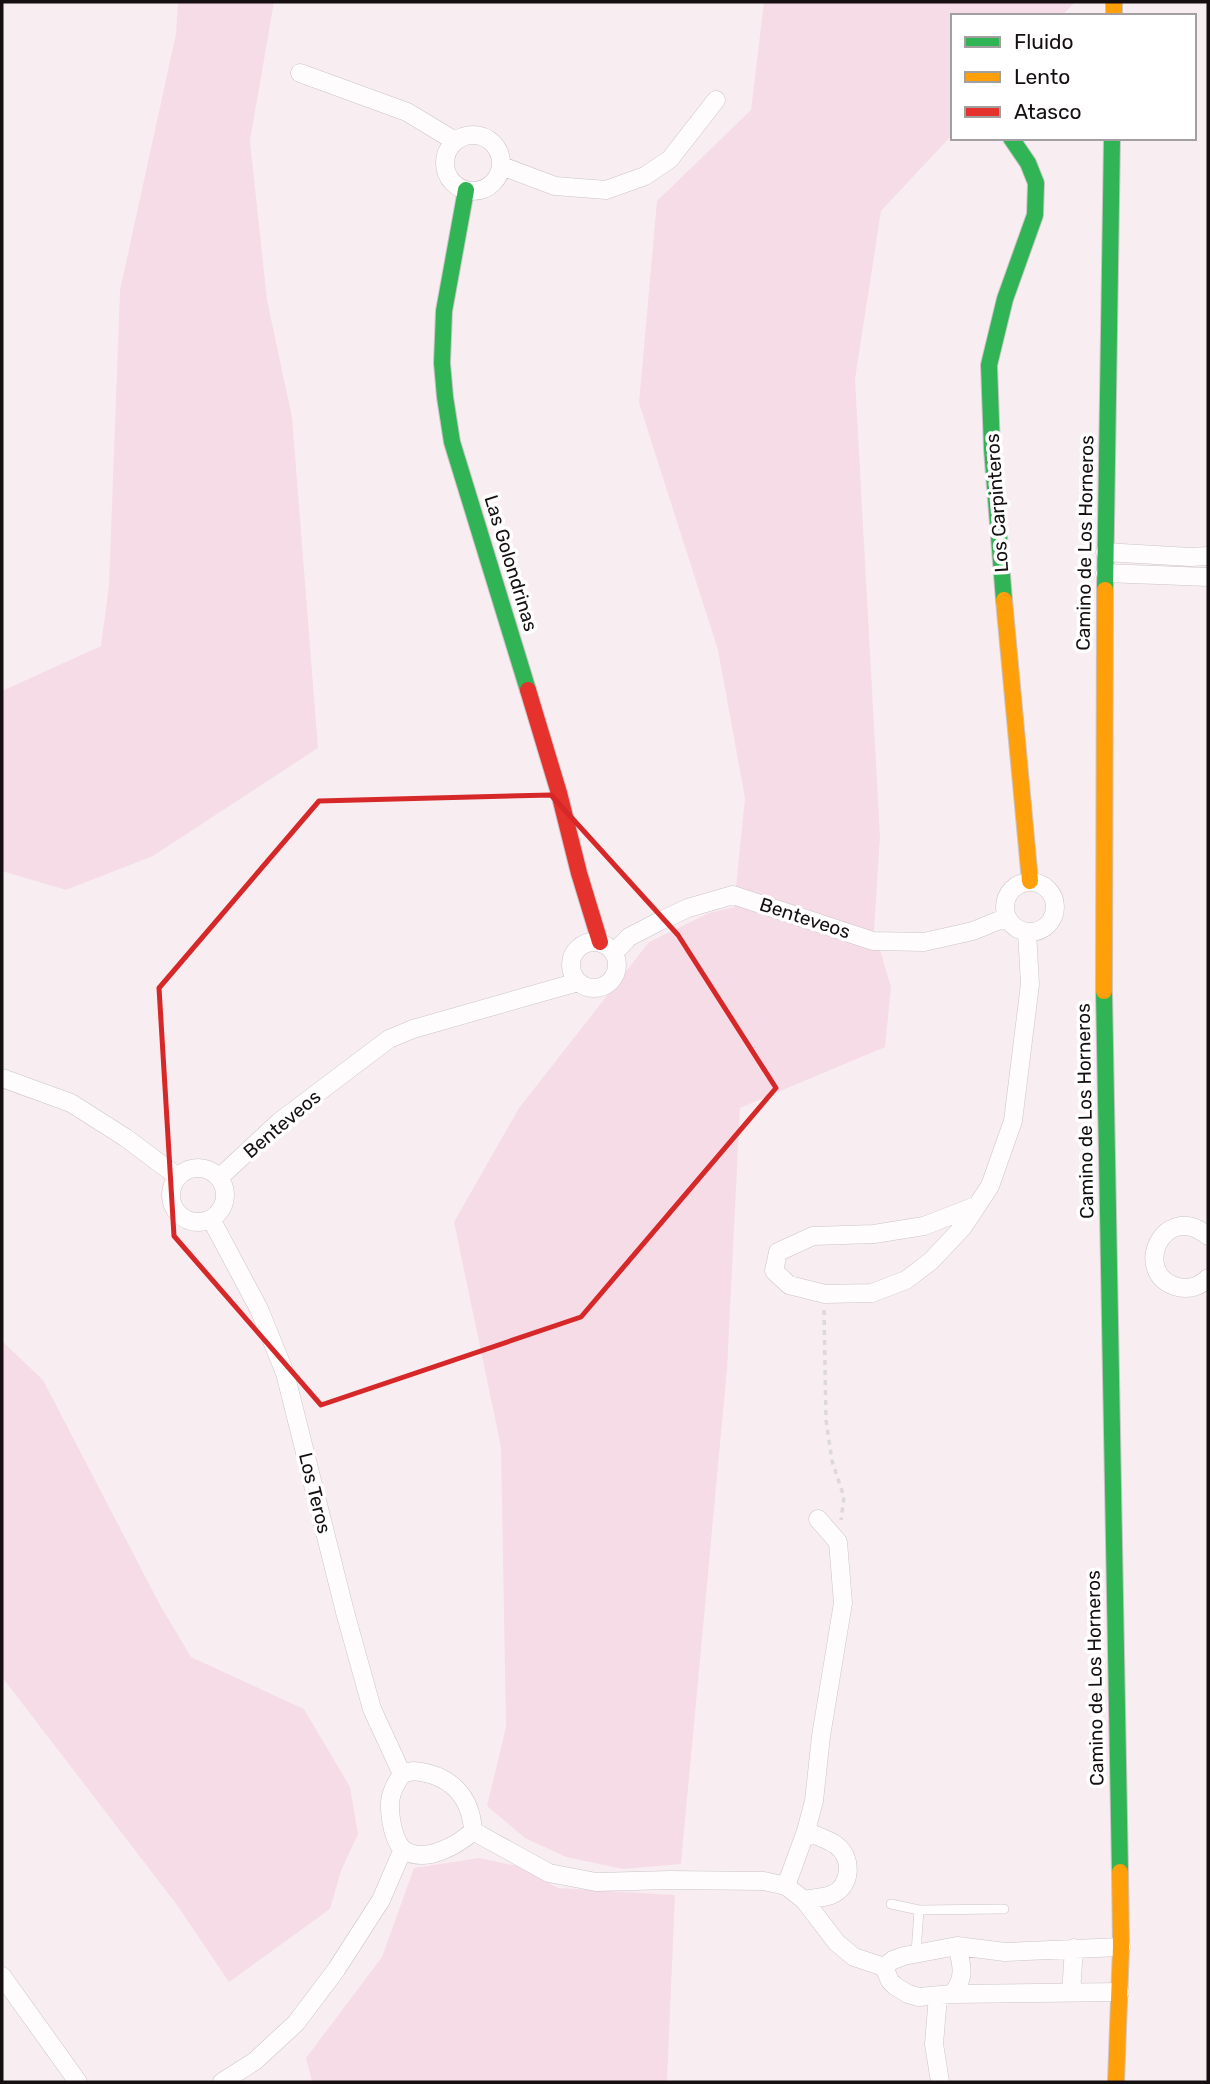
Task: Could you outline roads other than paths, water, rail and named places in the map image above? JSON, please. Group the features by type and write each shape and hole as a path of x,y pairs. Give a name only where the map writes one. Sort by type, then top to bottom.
{"street":[{"path":"300,73 407,112 455,141"},
{"path":"502,166 555,187 606,190 645,176 670,159 716,100"},
{"path":"473,134 483,136 498,148 502,166 499,176 485,189 466,190 458,187 447,173 446,156 455,141 473,134"},
{"name":"Los Carpinteros","path":"1012,140 1028,163 1036,184 1035,215 1005,299 989,365 992,449 1010,680 1030,881"},
{"name":"Camino de Los Horneros","path":"1112,140 1105,552 1104,1040 1121,1947 1116,2082"},
{"name":"Las Golondrinas","path":"466,190 445,308 442,350 443,389 452,442 551,766 579,873 607,948"},
{"path":"1105,552 1208,556"},
{"path":"1105,573 1208,577"},
{"path":"1030,881 1046,886 1052,892 1056,908 1054,917 1043,929 1027,932 1012,925 1007,917 1005,901 1009,893 1021,883 1030,881"},
{"name":"Benteveos","path":"607,948 617,967 611,980 599,987 584,986 578,982 571,969 574,954 585,944 607,948 688,908 733,895 873,941 924,942 973,931 1007,917"},
{"path":"978,1205 924,1227 874,1234 813,1236 778,1252 774,1271 789,1286 825,1294 872,1293 906,1280 931,1261 964,1227 978,1205 990,1186 1013,1121 1030,984 1027,932"},
{"name":"Benteveos","path":"219,1178 279,1122 389,1039 414,1029 578,982"},
{"path":"2,1078 71,1103 126,1138 178,1177"},
{"path":"203,1168 219,1178 223,1185 224,1200 222,1208 211,1219 194,1222 186,1219 174,1208 171,1192 178,1177 185,1171 203,1168"},
{"name":"Los Teros","path":"211,1219 259,1309 285,1373 372,1709 402,1774"},
{"path":"1206,1229 1192,1226 1171,1229 1163,1235 1154,1254 1155,1265 1166,1282 1185,1288 1195,1287 1208,1278"},
{"path":"786,1886 814,1801 821,1736 843,1603 838,1542 818,1519"},
{"path":"413,1771 433,1774 457,1788 472,1816 473,1831 453,1847 438,1852 415,1854 403,1849 392,1826 390,1796 402,1774 413,1771"},
{"path":"473,1831 550,1873 596,1882 764,1881 786,1886 804,1900 837,1942 854,1957 884,1967 890,1981 908,1994 919,1997 1120,1992"},
{"path":"804,1900 833,1895 841,1888 849,1870 843,1852 836,1845 806,1831"},
{"path":"222,2082 255,2061 296,2023 336,1970 381,1900 403,1849"},
{"path":"884,1967 893,1960 916,1953 957,1946 1005,1952 1121,1947"},
{"path":"940,2082 934,2044 945,1995 959,1987 962,1978 963,1968 957,1946"},
{"path":"1072,1993 1074,1948"},
{"path":"2,1976 78,2082"}],"lane":[{"path":"891,1904 919,1910 1004,1909"},
{"path":"916,1953 919,1910"}]}
